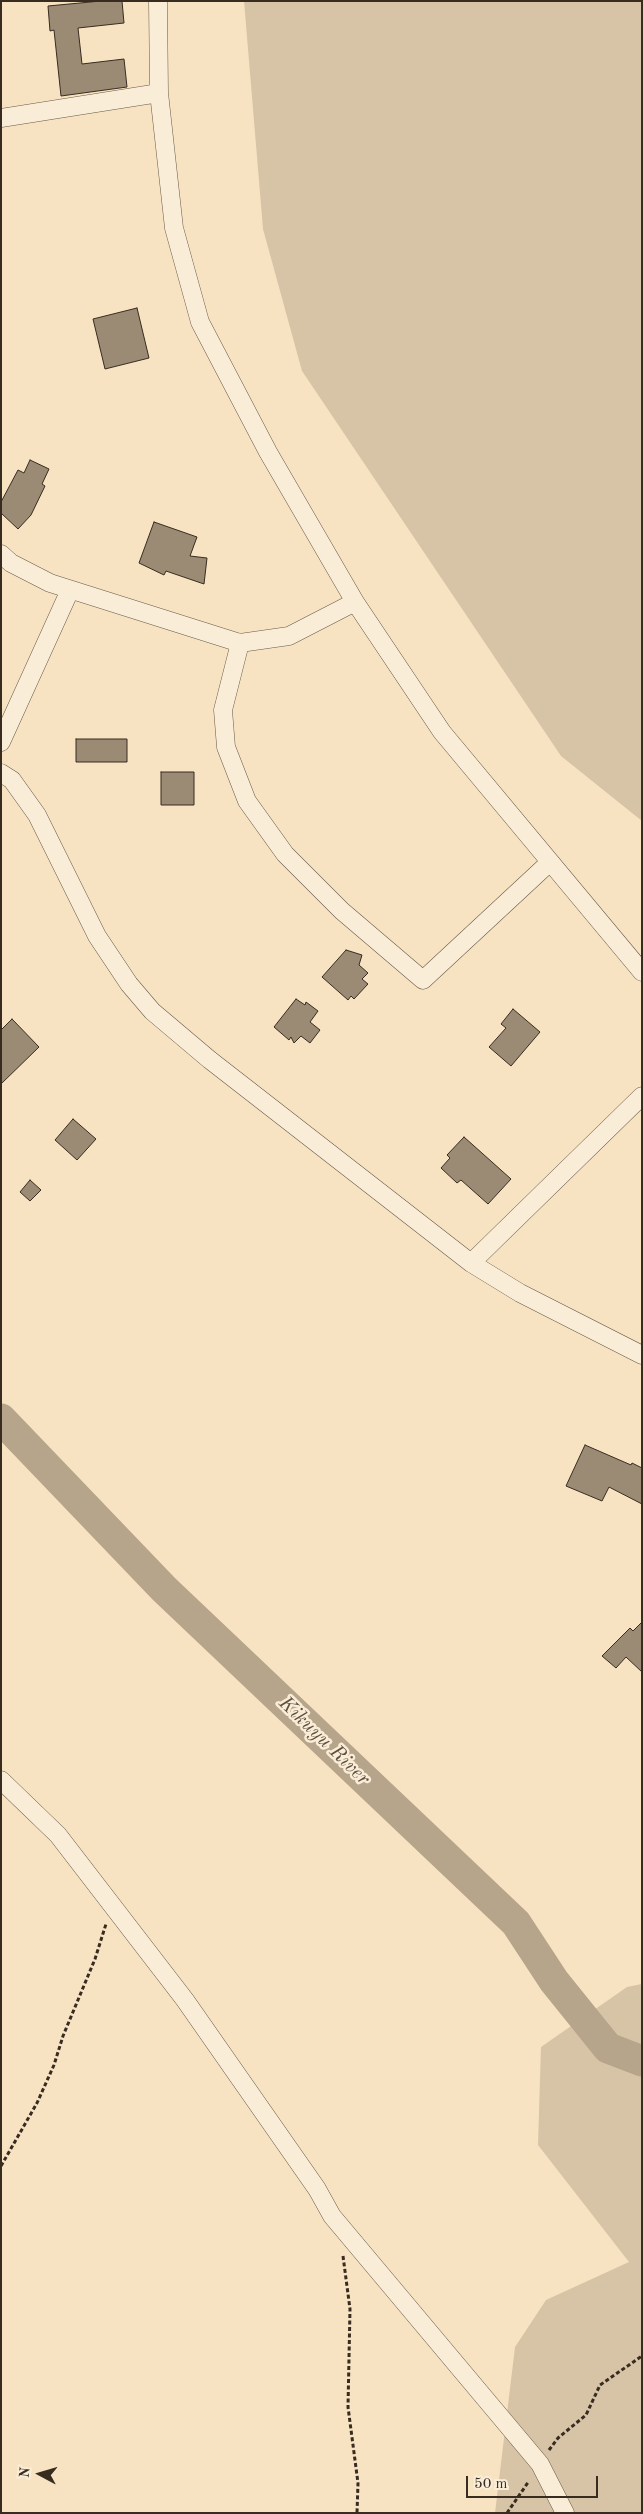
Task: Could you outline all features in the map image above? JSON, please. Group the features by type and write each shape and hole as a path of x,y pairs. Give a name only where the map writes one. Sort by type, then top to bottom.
{"street":[{"path":"158,1 159,93 174,228 200,322 268,452 355,602 442,732 642,972"},
{"path":"1,118 159,93"},
{"path":"1,554 19,567 50,583 240,642 289,636 355,602"},
{"path":"1,742 70,590"},
{"path":"240,642 223,710 226,747 247,801 285,854 342,911 423,980 550,862"},
{"path":"1,773 12,780 37,815 97,936 128,984 152,1011 210,1060 471,1263 520,1293 642,1354"},
{"path":"471,1263 642,1096"},
{"path":"1,1780 58,1834 185,2000 317,2189 332,2216 540,2464 564,2513"}],"path":[{"path":"1,2166 37,2103 54,2065 63,2036 95,1959 112,1906"},
{"path":"342,2251 350,2309 348,2407 357,2474 357,2513"},
{"path":"506,2513 558,2438 586,2415 600,2385 642,2356"}],"shaded area":[{"path":"244,1 642,1 642,821 561,756 302,371 263,229"},
{"path":"642,1984 642,2513 495,2513 515,2347 546,2300 629,2262 538,2145 541,2047 627,1987"}],"building":[{"path":"122,1 124,23 78,28 82,64 124,59 127,87 61,96 54,30 50,31 48,6"},
{"path":"137,308 149,358 105,369 93,319"},
{"path":"30,460 49,469 42,484 45,486 31,515 18,529 1,513 1,502 18,470 24,473"},
{"path":"154,522 197,537 190,556 207,558 204,584 166,571 164,575 139,563"},
{"path":"76,739 127,739 127,762 76,762"},
{"path":"161,772 194,772 194,805 161,805"},
{"path":"346,950 362,955 359,965 368,973 362,979 368,984 354,999 351,996 348,1000 322,977"},
{"path":"296,999 305,1005 306,1002 318,1011 310,1022 320,1030 310,1043 301,1036 294,1043 291,1037 289,1040 274,1027"},
{"path":"513,1009 540,1032 511,1066 489,1047 506,1028 501,1024"},
{"path":"12,1019 39,1047 1,1084 1,1030"},
{"path":"73,1119 96,1139 77,1160 55,1140"},
{"path":"464,1137 511,1179 488,1204 461,1180 457,1183 441,1168 450,1158 447,1155"},
{"path":"30,1180 41,1190 30,1201 20,1192"},
{"path":"585,1445 642,1468 642,1504 609,1487 602,1501 566,1486"},
{"path":"642,1622 642,1672 626,1657 616,1668 602,1656 630,1628 633,1631"}],"waterway":[{"name":"Kikuyu River","path":"1,1419 164,1589 516,1923 554,1981 608,2048 642,2061"}]}
